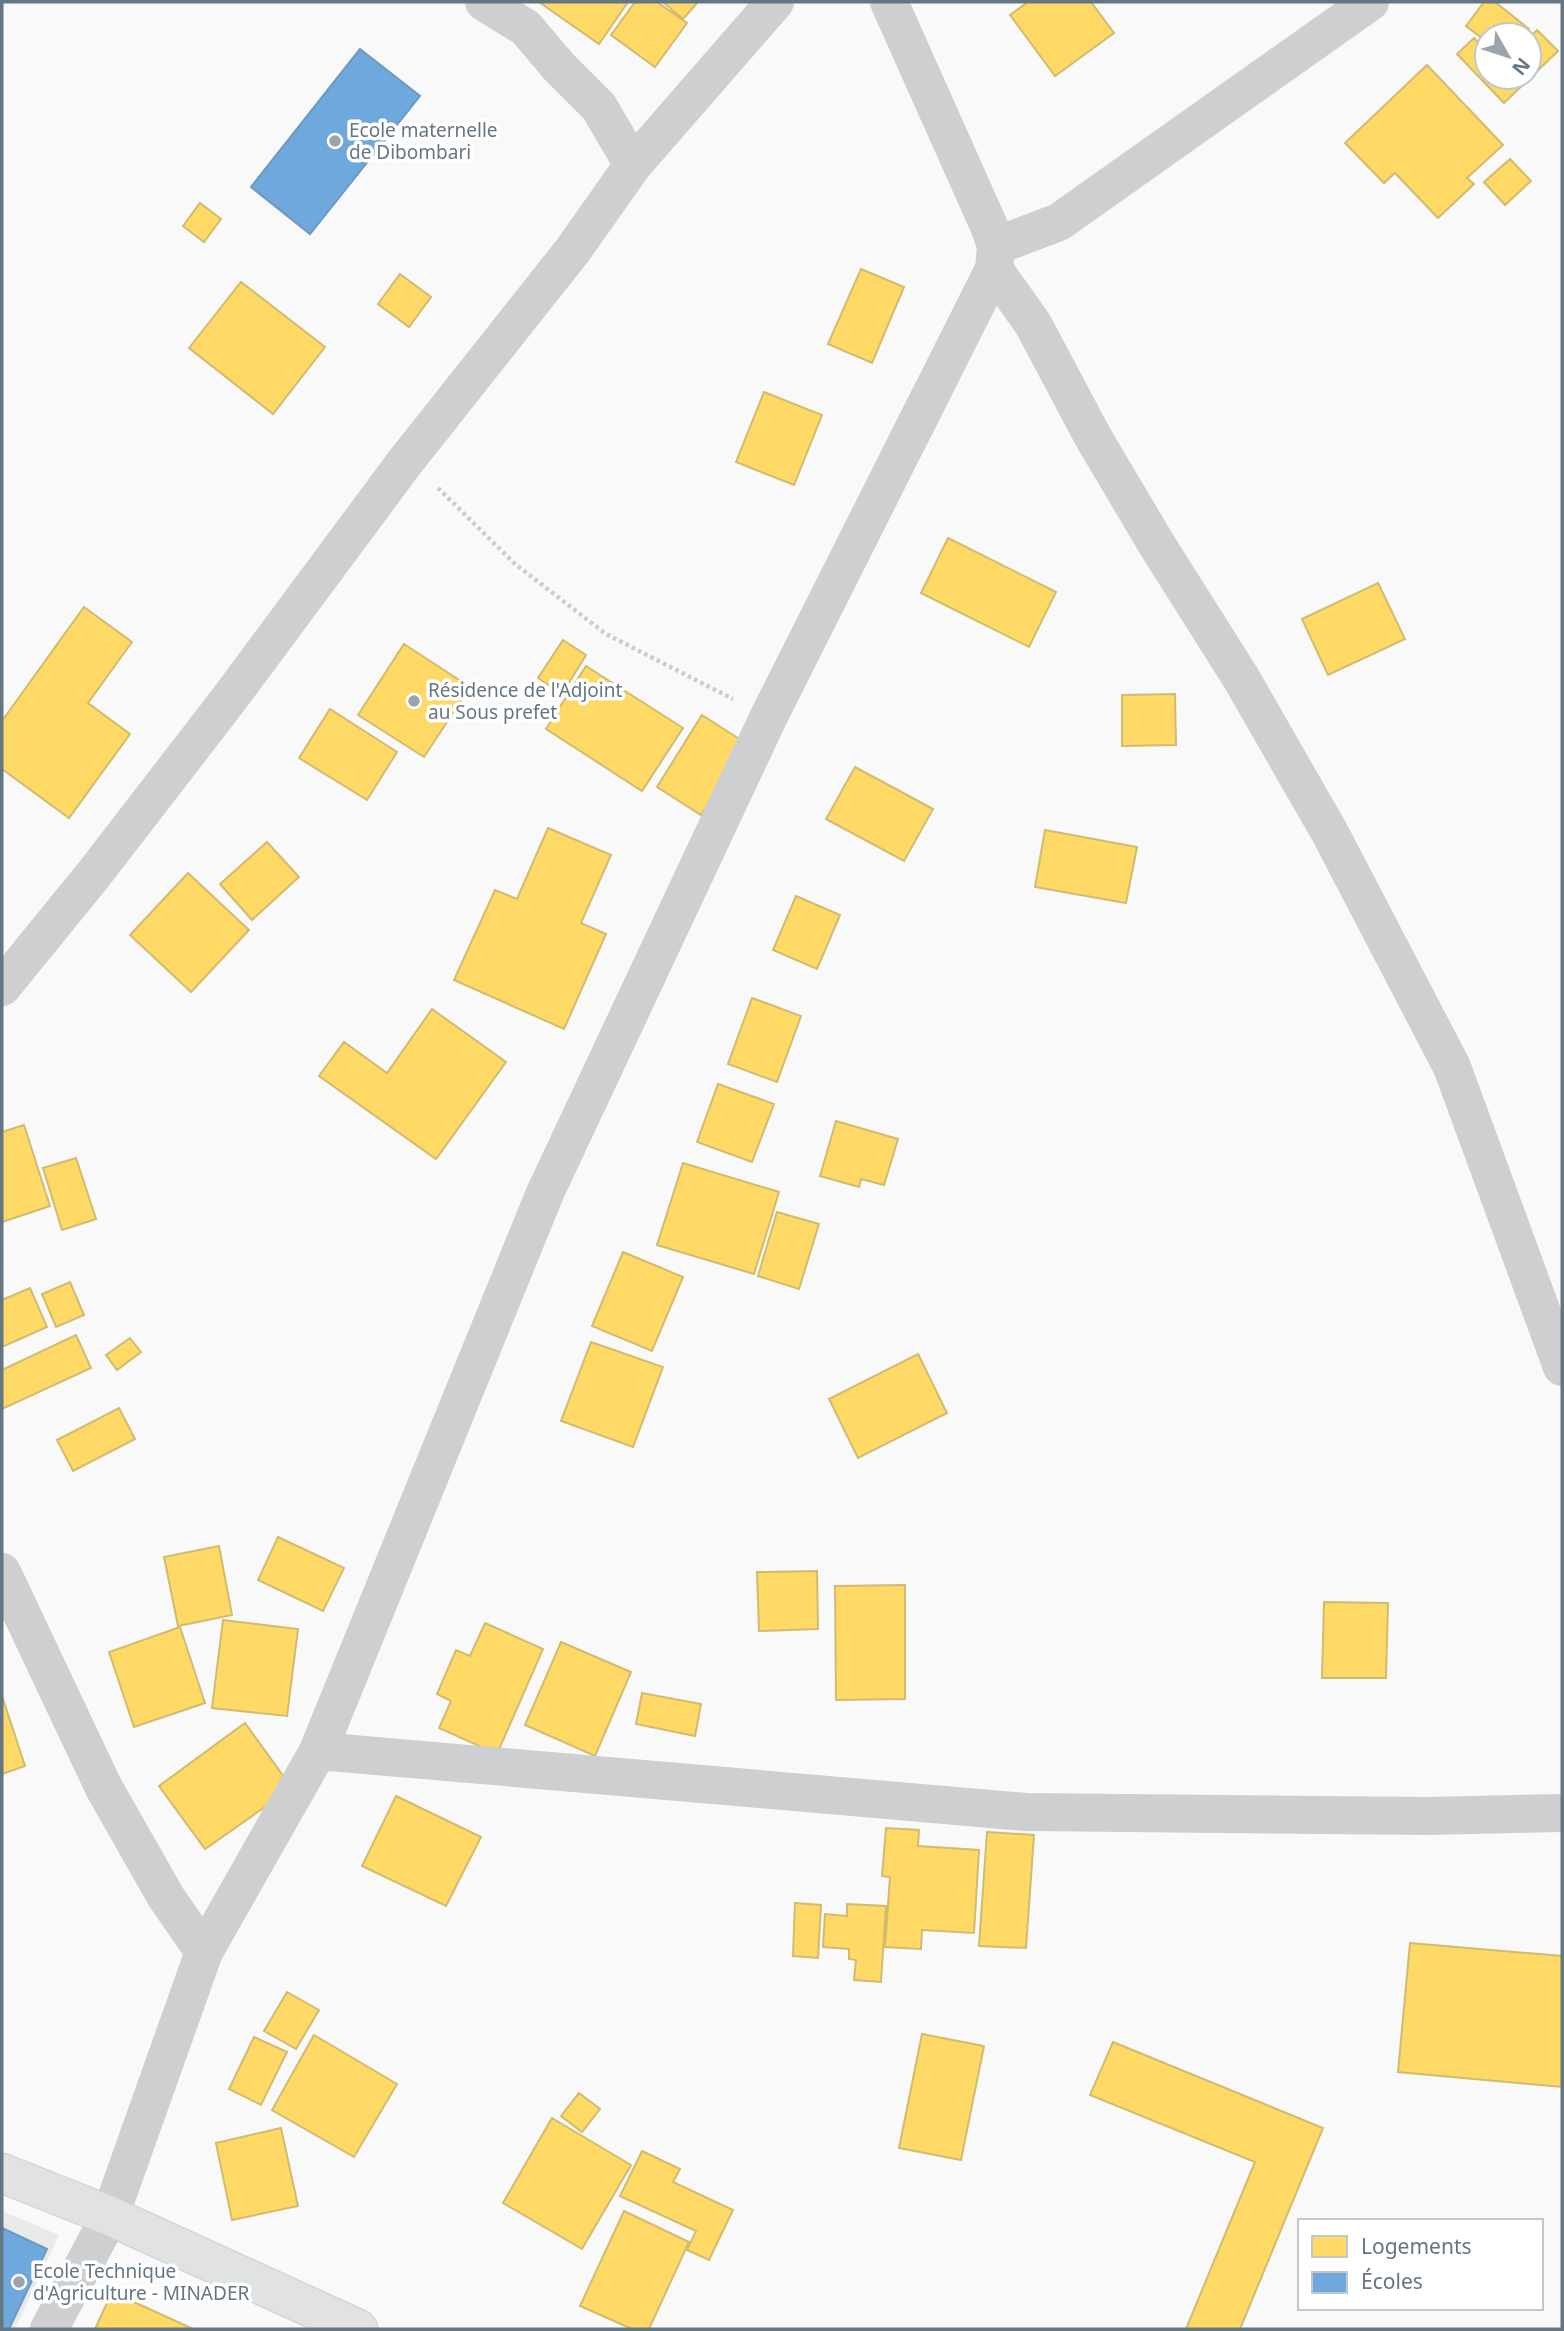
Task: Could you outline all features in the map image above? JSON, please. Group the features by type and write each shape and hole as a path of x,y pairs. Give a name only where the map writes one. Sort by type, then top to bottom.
{"main road":[{"path":"2,2173 110,2216 358,2329"}],"street":[{"path":"484,2 526,28 559,67 599,107 633,165"},
{"path":"2,987 94,874 229,699 405,462 573,250 633,165 775,2"},
{"path":"890,2 989,226 995,257 1099,447 1241,678 1330,833 1452,1066 1542,1306 1562,1367"},
{"path":"49,2329 110,2216 204,1952 318,1751 545,1193 769,716 995,257 1059,222 1370,2"},
{"path":"2,1572 104,1788 166,1897 204,1952"},
{"path":"318,1751 1026,1812 1428,1816 1562,1813"}],"path":[{"path":"405,462 443,492 515,564 606,634 769,716"}],"shaded area":[{"name":"Ecole Technique d'Agriculture - MINADER","path":"2,2211 59,2235 15,2329 2,2329"}],"building: Logements":[{"path":"539,2 628,2 599,44"},
{"path":"635,2 657,2 687,23 655,67 611,35"},
{"path":"663,2 698,2 683,19"},
{"path":"1028,2 1091,2 1114,33 1055,76 1010,15"},
{"path":"1484,2 1495,2 1519,21 1473,21 1473,31 1466,26"},
{"path":"1543,36 1558,51 1543,65"},
{"path":"1473,39 1473,71 1457,54"},
{"path":"1427,65 1503,145 1467,178 1474,184 1438,218 1395,173 1384,183 1345,143"},
{"path":"1492,91 1516,91 1504,103"},
{"path":"1510,159 1531,181 1505,205 1484,182"},
{"path":"200,203 221,219 204,242 183,226"},
{"path":"861,269 904,287 872,363 828,344"},
{"path":"400,274 431,297 409,327 378,304"},
{"path":"241,282 325,347 273,414 189,348"},
{"path":"764,392 822,415 794,485 736,462"},
{"path":"948,538 1056,592 1029,647 921,593"},
{"path":"1378,583 1405,639 1328,675 1302,619"},
{"path":"84,607 132,642 88,703 130,734 69,818 2,769 2,721"},
{"path":"563,640 586,655 562,694 538,678"},
{"name":"Résidence de l'Adjoint au Sous prefet","path":"404,644 470,687 424,757 358,715"},
{"path":"586,666 683,728 642,791 546,729"},
{"path":"1175,694 1176,745 1122,746 1122,695"},
{"path":"330,709 397,752 367,800 299,758"},
{"path":"702,715 747,744 701,815 657,787"},
{"path":"855,767 933,809 904,861 826,819"},
{"path":"548,828 611,855 581,923 606,934 564,1029 454,980 495,890 517,899"},
{"path":"1045,830 1137,847 1126,903 1035,887"},
{"path":"267,842 299,877 252,920 220,884"},
{"path":"188,873 249,930 191,992 130,935"},
{"path":"796,896 840,915 817,969 773,950"},
{"path":"752,998 801,1016 777,1082 728,1064"},
{"path":"432,1009 506,1062 436,1159 319,1076 344,1042 387,1073"},
{"path":"718,1084 774,1104 752,1162 697,1142"},
{"path":"836,1121 898,1139 884,1185 861,1179 859,1187 820,1176"},
{"path":"24,1125 50,1206 2,1222 2,1132"},
{"path":"76,1158 96,1219 62,1230 43,1168"},
{"path":"683,1163 779,1192 754,1274 657,1245"},
{"path":"777,1212 819,1224 799,1289 758,1276"},
{"path":"623,1252 683,1277 652,1351 592,1326"},
{"path":"70,1282 84,1315 56,1327 42,1294"},
{"path":"30,1288 47,1327 2,1347 2,1300"},
{"path":"76,1335 91,1368 2,1409 2,1370"},
{"path":"130,1338 141,1352 117,1370 106,1355"},
{"path":"591,1342 663,1367 633,1447 561,1421"},
{"path":"918,1354 947,1413 858,1458 829,1399"},
{"path":"119,1408 135,1439 73,1471 57,1440"},
{"path":"278,1537 344,1568 323,1611 258,1580"},
{"path":"219,1546 232,1615 178,1626 164,1557"},
{"path":"817,1571 818,1629 759,1631 757,1572"},
{"path":"905,1585 905,1699 836,1700 835,1586"},
{"path":"1324,1602 1388,1603 1386,1678 1322,1678"},
{"path":"223,1620 298,1629 287,1716 212,1708"},
{"path":"485,1623 543,1649 497,1754 439,1728 451,1701 437,1694 456,1650 470,1656"},
{"path":"180,1627 205,1703 134,1727 109,1652"},
{"path":"561,1642 631,1672 595,1756 525,1725"},
{"path":"642,1693 701,1704 695,1736 636,1724"},
{"path":"2,1696 25,1766 2,1774"},
{"path":"245,1723 292,1788 205,1849 159,1786"},
{"path":"396,1796 481,1837 446,1906 362,1866"},
{"path":"886,1828 919,1830 918,1846 979,1850 974,1933 922,1930 921,1949 885,1947 890,1877 882,1876"},
{"path":"987,1832 1034,1835 1026,1948 979,1946"},
{"path":"795,1903 821,1905 818,1958 793,1956"},
{"path":"847,1904 886,1906 881,1982 854,1980 856,1960 849,1959 849,1949 823,1947 825,1914 847,1916"},
{"path":"1410,1943 1562,1956 1562,2087 1398,2072"},
{"path":"287,1992 319,2010 296,2049 264,2031"},
{"path":"922,2034 984,2046 961,2160 899,2148"},
{"path":"314,2035 397,2084 354,2157 272,2110"},
{"path":"254,2037 287,2052 261,2105 229,2089"},
{"path":"1113,2042 1323,2128 1240,2329 1186,2329 1255,2162 1090,2095"},
{"path":"579,2093 600,2109 582,2132 561,2116"},
{"path":"552,2118 631,2165 582,2249 503,2203"},
{"path":"281,2128 298,2206 232,2220 216,2143"},
{"path":"642,2151 680,2169 673,2182 733,2210 709,2260 687,2250 696,2231 620,2196"},
{"path":"624,2211 689,2242 649,2329 632,2329 580,2306"},
{"path":"112,2292 193,2329 95,2329"}],"building: Écoles":[{"name":"Ecole maternelle de Dibombari","path":"360,49 420,96 310,234 251,187"},
{"name":"Ecole Technique d'Agriculture - MINADER","path":"2,2228 47,2249 9,2329 2,2329"}],"place":[{"name":"Ecole maternelle de Dibombari","path":"335,141"},
{"name":"Résidence de l'Adjoint au Sous prefet","path":"414,701"},
{"name":"Ecole Technique d'Agriculture - MINADER","path":"19,2282"}]}
